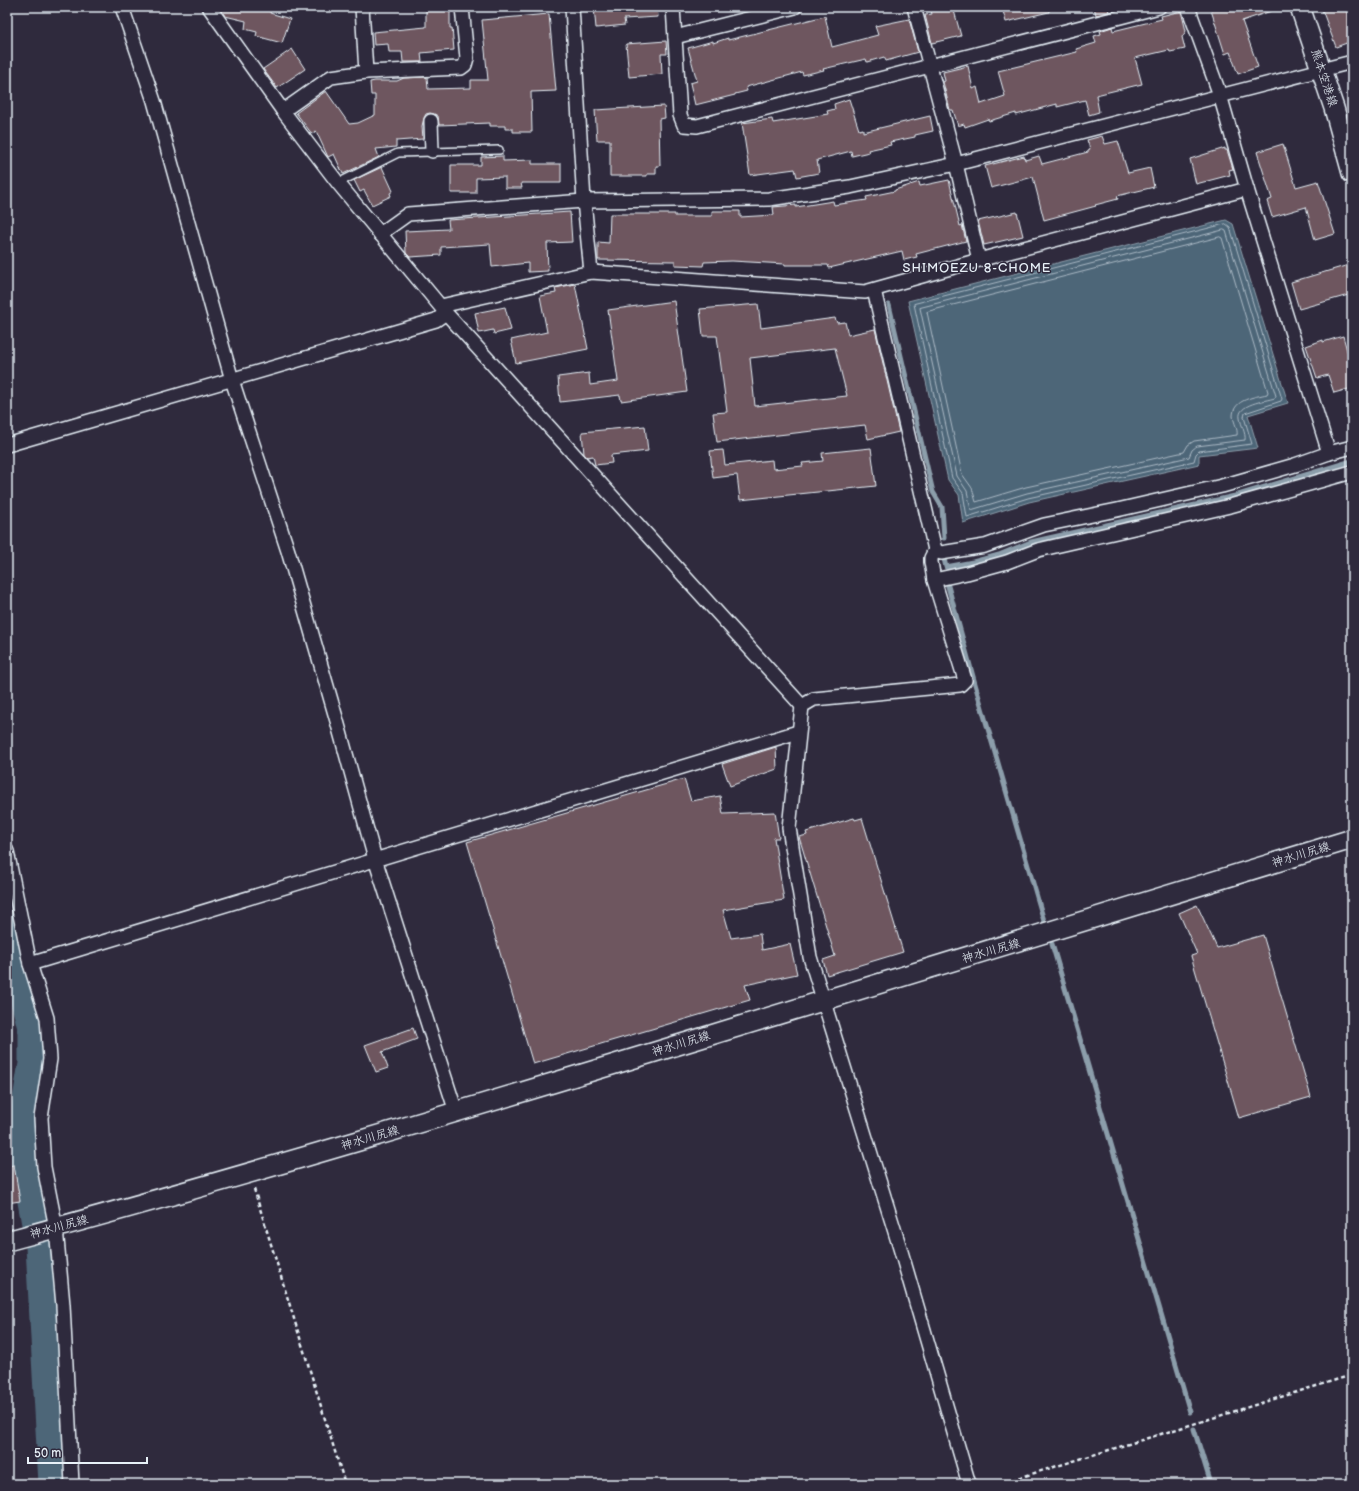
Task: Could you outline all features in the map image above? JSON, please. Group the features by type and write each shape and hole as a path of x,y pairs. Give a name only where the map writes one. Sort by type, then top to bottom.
{"main road":[{"name":"熊本空港線","path":"1300,7 1321,70 1352,173"},
{"name":"神水川尻線","path":"7,1241 249,1173 456,1112 1037,937 1352,839"}],"street":[{"path":"122,7 154,101 232,380 288,551 375,859 456,1112"},
{"path":"209,7 283,111 338,183 444,310 802,706"},
{"path":"362,7 366,72"},
{"path":"283,111 331,77 366,72 461,68 465,65 466,58 462,7"},
{"path":"572,7 584,201 591,272"},
{"path":"673,7 680,115 684,125 689,126 697,126 1159,7"},
{"path":"675,37 795,7"},
{"path":"914,7 956,164 979,260"},
{"path":"1188,7 1220,95 1247,189 1329,453"},
{"path":"380,234 408,214 584,201 769,199 850,187 956,164 1352,62"},
{"path":"431,121 432,151"},
{"path":"7,446 436,320 444,310 591,272 865,292 979,260 1247,189"},
{"path":"802,706 814,699 962,684 965,678 934,580 931,558 936,550 874,290"},
{"path":"936,550 941,553 985,546 1044,525 1117,510 1258,477 1329,453 1352,447"},
{"path":"934,580 968,573 1007,562 1038,550 1230,506 1352,472"},
{"path":"802,706 798,732 789,828 810,957 900,1248 969,1484"},
{"path":"30,964 798,732"},
{"path":"7,852 30,964 47,1018 50,1059 41,1118 44,1167 63,1305 72,1484"}],"lane":[{"path":"338,183 398,153 499,150"}],"path":[{"path":"249,1173 345,1484"},
{"path":"999,1484 1352,1375"}],"water":[{"path":"1226,220 1233,224 1288,403 1248,415 1258,448 1199,455 1199,464 1029,502 963,523 959,495 948,480 908,301"}],"building":[{"path":"219,7 271,7 270,13 290,19 282,43 256,36 257,32 245,29 246,21 225,16"},
{"path":"426,7 450,7 450,28 452,28 454,50 421,53 422,62 403,62 402,52 389,52 388,44 374,45 373,32 426,27"},
{"path":"594,7 657,7 658,17 624,19 625,25 596,28"},
{"path":"930,7 953,7 961,36 932,43 925,15 932,14"},
{"path":"1002,7 1049,7 1049,12 1006,22"},
{"path":"1094,7 1108,7 1109,12 1096,15"},
{"path":"1210,7 1277,7 1277,9 1242,21 1258,67 1238,74 1230,52 1225,54"},
{"path":"1321,7 1352,7 1352,41 1336,47"},
{"path":"1181,11 1186,31 1182,37 1185,49 1170,52 1169,50 1135,58 1142,84 1096,95 1099,112 1089,115 1085,100 1057,107 1057,104 1016,115 1016,113 989,121 988,119 965,127 964,124 958,126 953,110 950,110 943,82 945,81 943,72 968,66 973,89 977,87 981,104 1005,96 998,71 1077,52 1076,49 1096,43 1094,36 1101,34 1100,31 1112,27 1113,31 1162,19 1161,16"},
{"path":"549,14 556,91 531,92 532,132 513,132 513,129 505,129 505,126 490,126 490,123 439,125 438,116 430,113 426,114 424,118 422,126 423,139 396,141 396,147 376,149 379,157 343,174 334,154 328,157 316,131 312,134 296,113 326,91 349,124 358,123 375,115 375,95 371,95 370,82 375,81 397,81 404,78 427,77 428,89 471,88 471,80 488,80 482,20"},
{"path":"825,16 832,47 878,35 875,26 909,19 918,52 886,61 884,57 867,62 866,59 803,75 802,72 746,87 747,91 735,95 695,105 690,83 697,81 688,48 713,41 713,43 728,38 728,40"},
{"path":"666,41 667,54 661,54 662,74 629,77 626,44"},
{"path":"292,49 305,69 277,88 263,69"},
{"path":"849,99 859,130 863,129 863,132 930,116 933,131 915,135 915,137 890,142 891,145 868,150 869,152 852,156 851,151 817,160 819,173 797,177 795,169 750,175 742,123 772,119 773,123 828,114 827,111 835,109 834,104"},
{"path":"664,106 665,118 659,119 660,166 656,166 656,174 647,174 647,176 610,176 610,140 597,140 595,110"},
{"path":"1102,136 1105,144 1118,141 1128,173 1150,168 1154,187 1117,196 1118,199 1044,220 1033,177 991,188 985,166 1024,156 1025,160 1039,156 1042,164 1088,152 1090,149 1087,140"},
{"path":"1283,144 1296,187 1318,181 1335,234 1315,240 1306,207 1272,217 1267,201 1272,199 1257,152"},
{"path":"1225,148 1233,169 1229,170 1230,175 1196,184 1190,159"},
{"path":"503,156 503,161 532,160 532,164 561,164 561,183 521,183 522,188 505,188 505,177 476,178 476,193 451,193 451,165 481,165 481,157"},
{"path":"382,167 393,191 390,193 391,196 372,205 364,190 360,192 354,180"},
{"path":"949,180 960,226 962,225 966,241 916,254 917,257 904,260 902,251 829,268 828,265 785,265 732,261 704,262 703,266 675,265 675,261 598,260 598,242 609,243 610,214 675,214 675,216 712,216 712,211 740,211 740,217 774,215 773,207 796,205 796,207 833,201 834,205 867,200 866,197 895,191 919,182 920,186"},
{"path":"570,212 572,242 547,243 548,271 528,272 528,263 492,267 490,244 441,247 441,255 410,257 406,253 405,231 449,229 448,220"},
{"path":"1017,212 1023,236 984,245 978,221"},
{"path":"1352,264 1352,294 1299,309 1291,282"},
{"path":"575,284 588,349 516,363 511,340 547,332 540,296 556,293 555,288"},
{"path":"674,301 687,392 621,401 620,395 560,402 558,377 589,373 590,385 618,381 608,310"},
{"path":"758,304 761,328 835,318 837,323 845,322 848,335 875,329 899,432 868,439 865,425 717,442 713,413 727,412 717,336 703,336 700,309","holes":["835,348 847,396 755,406 750,358"]},
{"path":"505,307 511,330 494,334 493,330 479,333 475,313"},
{"path":"1343,336 1352,369 1352,388 1334,393 1328,375 1317,378 1306,346 1323,340 1323,342"},
{"path":"645,426 648,451 611,455 612,463 595,465 593,456 587,457 584,454 582,432"},
{"path":"871,448 876,486 740,500 737,475 713,478 710,451 723,450 725,465 772,460 773,469 803,466 802,463 823,461 822,453"},
{"path":"776,747 777,769 730,786 722,764"},
{"path":"684,779 691,801 720,796 723,814 775,812 779,838 774,838 784,900 723,910 731,938 760,934 762,950 790,944 797,974 745,985 750,1000 533,1064 467,842"},
{"path":"854,818 855,820 862,818 903,952 827,975 823,960 835,956 799,837 807,835 806,832"},
{"path":"1197,905 1217,948 1263,935 1311,1097 1239,1118 1191,956 1197,954 1179,913"},
{"path":"413,1028 417,1039 382,1052 388,1068 376,1072 365,1045"},
{"path":"14,1165 20,1201 7,1203 7,1166"}],"waterway":[{"path":"889,305 933,492 942,507 944,538"},
{"path":"944,559 946,567 973,562 999,555 1031,542 1235,496 1352,461"},
{"path":"948,586 1044,921"},
{"path":"7,929 33,1031 33,1064 23,1123 22,1145 40,1246 53,1484"},
{"path":"1052,944 1190,1412"},
{"path":"1194,1429 1211,1484"}],"district":[{"name":"SHIMOEZU 8-CHOME","path":"977,268"}]}
